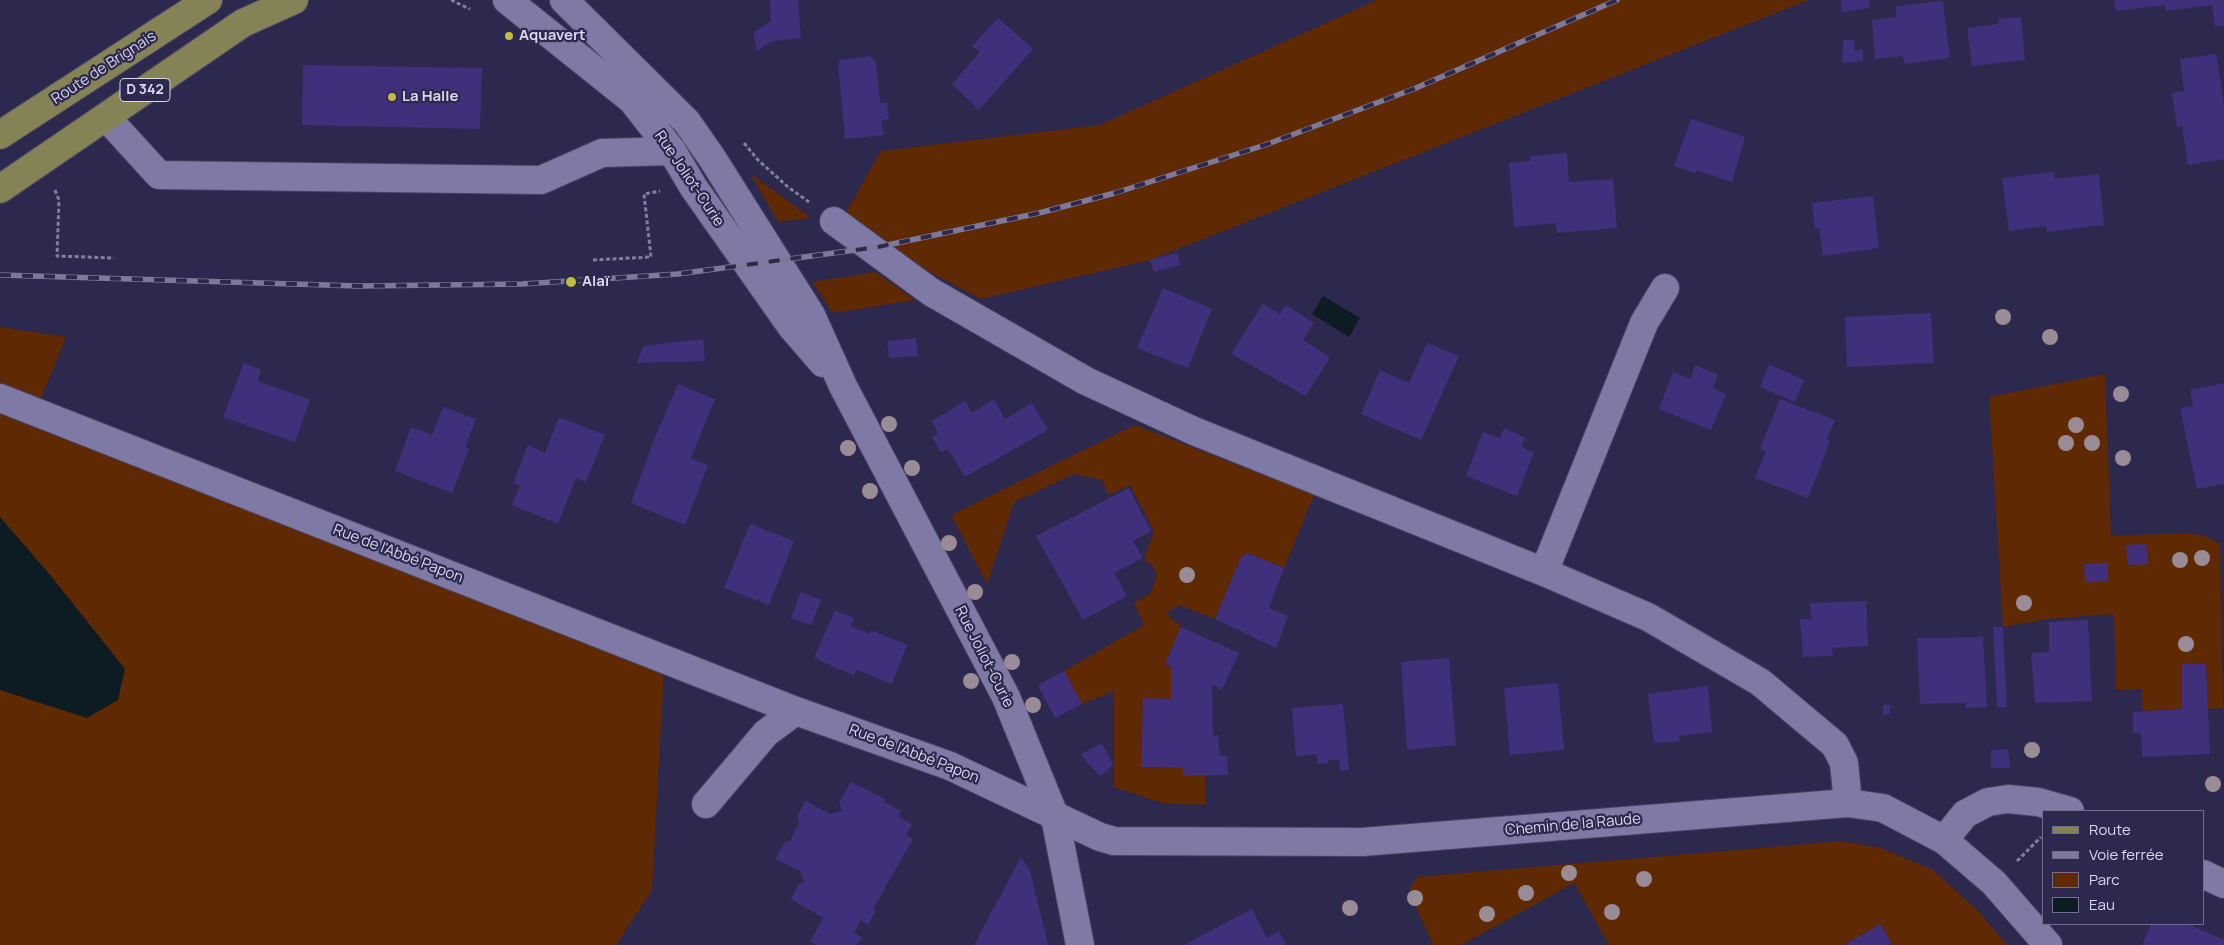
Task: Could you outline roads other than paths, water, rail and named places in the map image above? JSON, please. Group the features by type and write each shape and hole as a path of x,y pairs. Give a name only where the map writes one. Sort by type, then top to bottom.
{"main road":[{"name":"Route de Brignais","path":"0,135 208,0"},
{"name":"D 342","path":"0,189 243,23 294,0"}],"street":[{"name":"D 342","path":"243,23 260,0"},
{"name":"Rue Joliot-Curie","path":"507,0 632,100 672,150 694,188 780,310 843,386"},
{"name":"Rue Joliot-Curie","path":"564,0 687,122 712,158 811,315 843,386 1006,697 1055,817 1080,945"},
{"path":"106,117 158,175 541,180 602,152 672,150"},
{"path":"834,221 931,292 1086,381 1194,431 1544,572 1648,617 1760,682 1835,745 1844,763 1848,803"},
{"path":"1544,572 1644,323 1664,288"},
{"name":"Rue de l'Abbé Papon","path":"0,398 796,711 950,766 1055,817"},
{"path":"706,804 766,733 796,711"},
{"path":"1944,840 1965,814 1988,802 2008,799 2038,802 2066,810"},
{"name":"Chemin de la Raude","path":"1055,817 1100,837 1114,841 1362,842 1848,803 1883,808 1944,840 1994,883 2048,945"},
{"path":"2204,874 2224,884"}],"water":[{"path":"1323,296 1360,318 1349,337 1312,314"},
{"path":"0,517 51,576 125,669 118,700 87,718 0,690"}],"railway":[{"path":"0,275 358,286 522,284 678,274 878,247 1039,213 1115,193 1265,145 1416,88 1617,0"}],"place":[{"name":"Aquavert","path":"509,36"},
{"name":"La Halle","path":"392,97"},
{"name":"Alaï","path":"571,282"}]}
